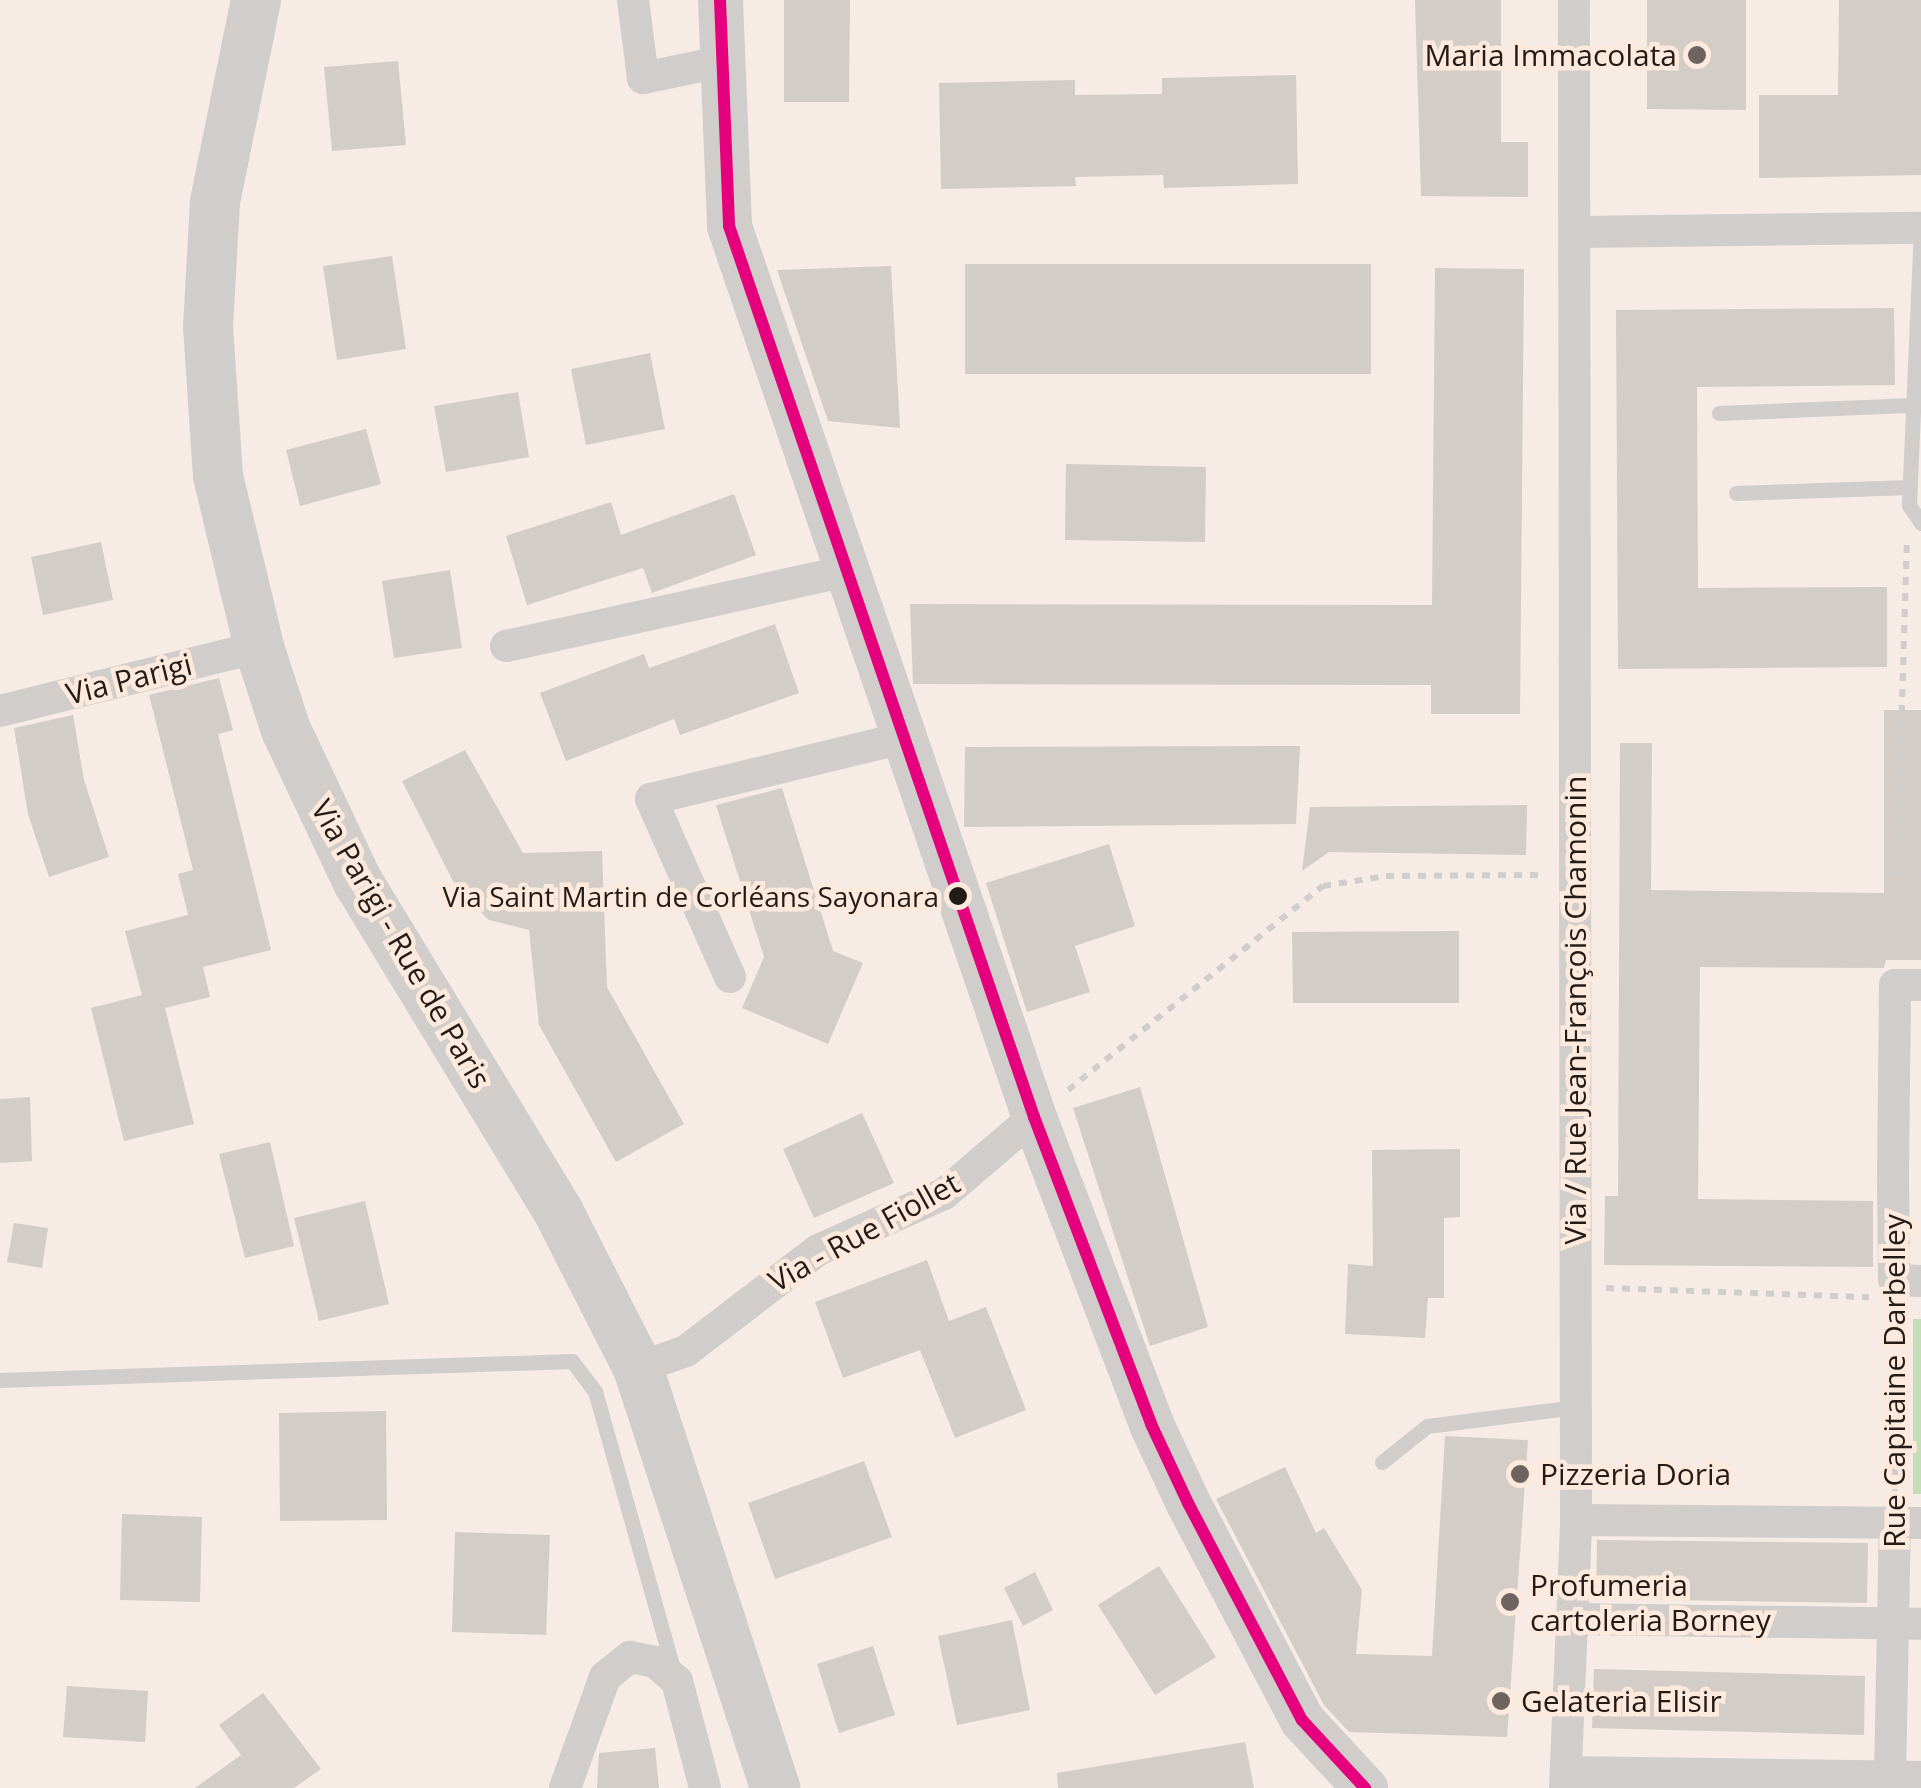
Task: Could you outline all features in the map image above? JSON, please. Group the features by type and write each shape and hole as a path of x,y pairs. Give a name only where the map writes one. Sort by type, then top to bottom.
{"main road":[{"name":"Via Parigi - Rue de Paris","path":"256,0 215,202 208,326 218,476 259,647 286,730 358,882 559,1213 638,1368 775,1788"}],"street":[{"path":"633,0 643,78 720,62"},
{"path":"720,0 729,226 851,570 1034,1117 1151,1424 1188,1503 1302,1720 1365,1788"},
{"name":"Via / Rue Jean-François Chamonin","path":"1567,1780 1576,1520 1574,0"},
{"path":"1577,232 1921,228"},
{"path":"506,646 851,570"},
{"name":"Via Parigi","path":"0,711 259,647"},
{"path":"730,977 652,799 907,738"},
{"name":"Rue Capitaine Darbelley","path":"1904,1287 1908,985"},
{"name":"Via - Rue Fiollet","path":"638,1368 686,1350 818,1250 944,1194 1034,1117"},
{"path":"1576,1520 1908,1523"},
{"name":"Rue Capitaine Darbelley","path":"1906,1777 1908,1523"},
{"path":"1573,1619 1907,1624"},
{"path":"564,1788 605,1676 630,1657 654,1662 677,1681 704,1788"},
{"path":"1567,1780 1906,1777"}],"lane":[{"path":"1921,228 1909,505 1921,524"},
{"path":"1718,413 1913,405"},
{"path":"1736,494 1910,486"},
{"path":"0,1380 572,1361 595,1392 677,1681"},
{"path":"1382,1462 1426,1426 1576,1407"}],"path":[{"path":"1908,985 1897,874 1909,505"},
{"path":"1897,874 1921,873"},
{"path":"1034,1117 1324,886 1386,876 1574,875"},
{"path":"1575,1287 1904,1287"},
{"name":"Rue Capitaine Darbelley","path":"1904,1287 1908,1523"}],"green space":[{"path":"1913,1319 1921,1319 1921,1494 1913,1494"}],"building":[{"path":"784,0 850,0 849,102 784,102"},
{"path":"1415,0 1501,0 1501,142 1528,142 1528,197 1421,196"},
{"name":"Maria Immacolata","path":"1647,0 1746,0 1746,110 1647,109"},
{"path":"1839,0 1921,0 1921,175 1759,178 1759,95 1838,95"},
{"path":"398,61 406,145 332,151 324,67"},
{"path":"1296,75 1298,184 1164,188 1163,175 1075,177 1076,186 941,189 939,83 1075,80 1075,95 1162,94 1162,78"},
{"path":"392,256 406,349 337,360 323,266"},
{"path":"965,264 1371,264 1371,374 965,374"},
{"path":"891,266 900,428 828,421 777,270"},
{"path":"1435,268 1524,269 1520,714 1431,714 1431,685 913,684 910,604 1432,605"},
{"path":"1894,308 1895,385 1697,387 1698,588 1887,587 1887,667 1618,669 1616,310"},
{"path":"650,353 665,429 586,445 571,369"},
{"path":"518,392 529,457 446,472 434,406"},
{"path":"366,429 381,484 300,506 286,450"},
{"path":"1066,464 1206,467 1205,542 1065,540"},
{"path":"734,494 756,555 652,593 643,568 527,605 506,536 611,502 621,535"},
{"path":"101,542 113,600 43,615 31,557"},
{"path":"450,570 462,648 394,658 382,581"},
{"path":"775,624 799,693 680,735 674,719 566,761 540,693 644,654 649,668"},
{"path":"219,678 233,730 218,734 271,950 203,967 210,997 165,1008 194,1124 124,1141 91,1008 142,995 125,931 188,915 178,874 193,870 149,695"},
{"path":"1884,710 1921,710 1921,960 1886,960 1884,968 1700,967 1698,1199 1873,1201 1873,1267 1604,1265 1605,1196 1618,1196 1620,743 1652,743 1651,890 1884,893"},
{"path":"73,715 84,780 109,857 49,877 28,814 14,728"},
{"path":"1300,746 1296,824 964,827 965,747"},
{"path":"465,750 523,853 602,851 607,987 684,1124 616,1162 539,1025 529,930 489,920 456,887 402,781"},
{"path":"782,788 833,951 863,963 828,1044 742,1008 764,957 716,805"},
{"path":"1527,805 1526,855 1329,852 1302,871 1310,807"},
{"path":"1109,844 1135,926 1075,946 1090,992 1027,1012 986,883"},
{"path":"1459,931 1459,1003 1293,1003 1292,932"},
{"path":"1140,1087 1208,1327 1150,1346 1073,1108"},
{"path":"30,1097 32,1161 0,1163 0,1099"},
{"path":"862,1113 894,1183 814,1218 783,1149"},
{"path":"270,1142 294,1246 245,1258 219,1154"},
{"path":"1460,1149 1460,1217 1444,1218 1444,1298 1428,1298 1425,1338 1345,1334 1348,1264 1373,1266 1372,1150"},
{"path":"365,1201 389,1304 319,1321 294,1218"},
{"path":"14,1223 48,1228 42,1268 7,1262"},
{"path":"927,1260 949,1321 986,1307 1026,1410 955,1438 920,1350 843,1378 815,1302"},
{"path":"386,1411 387,1520 280,1521 279,1413"},
{"path":"1445,1436 1528,1440 1507,1737 1349,1732 1324,1705 1216,1499 1285,1467 1316,1533 1324,1528 1362,1590 1356,1654 1432,1656"},
{"path":"864,1461 892,1537 775,1579 748,1503"},
{"path":"122,1514 202,1517 200,1602 120,1600"},
{"path":"455,1532 550,1535 546,1635 452,1632"},
{"path":"1597,1540 1868,1543 1867,1603 1596,1599"},
{"path":"1159,1566 1216,1657 1155,1695 1098,1605"},
{"path":"1035,1572 1053,1610 1023,1626 1004,1588"},
{"path":"1012,1620 1030,1710 957,1725 938,1636"},
{"path":"873,1646 895,1715 839,1733 817,1664"},
{"path":"1594,1669 1865,1676 1864,1735 1592,1728"},
{"path":"67,1686 148,1691 145,1742 63,1737"},
{"path":"263,1693 321,1769 294,1788 195,1788 241,1755 219,1725"},
{"path":"1245,1742 1254,1788 1058,1788 1057,1773"},
{"path":"655,1748 659,1788 597,1788 599,1753"}],"transit line":[{"path":"720,0 729,226 1034,1117 1151,1424 1188,1503 1302,1720 1365,1788"}],"place":[{"name":"Maria Immacolata","path":"1697,55"},
{"name":"Via Saint Martin de Corléans Sayonara","path":"958,896"},
{"name":"Pizzeria Doria","path":"1520,1474"},
{"name":"Profumeria cartoleria Borney","path":"1510,1602"},
{"name":"Gelateria Elisir","path":"1501,1701"}]}
